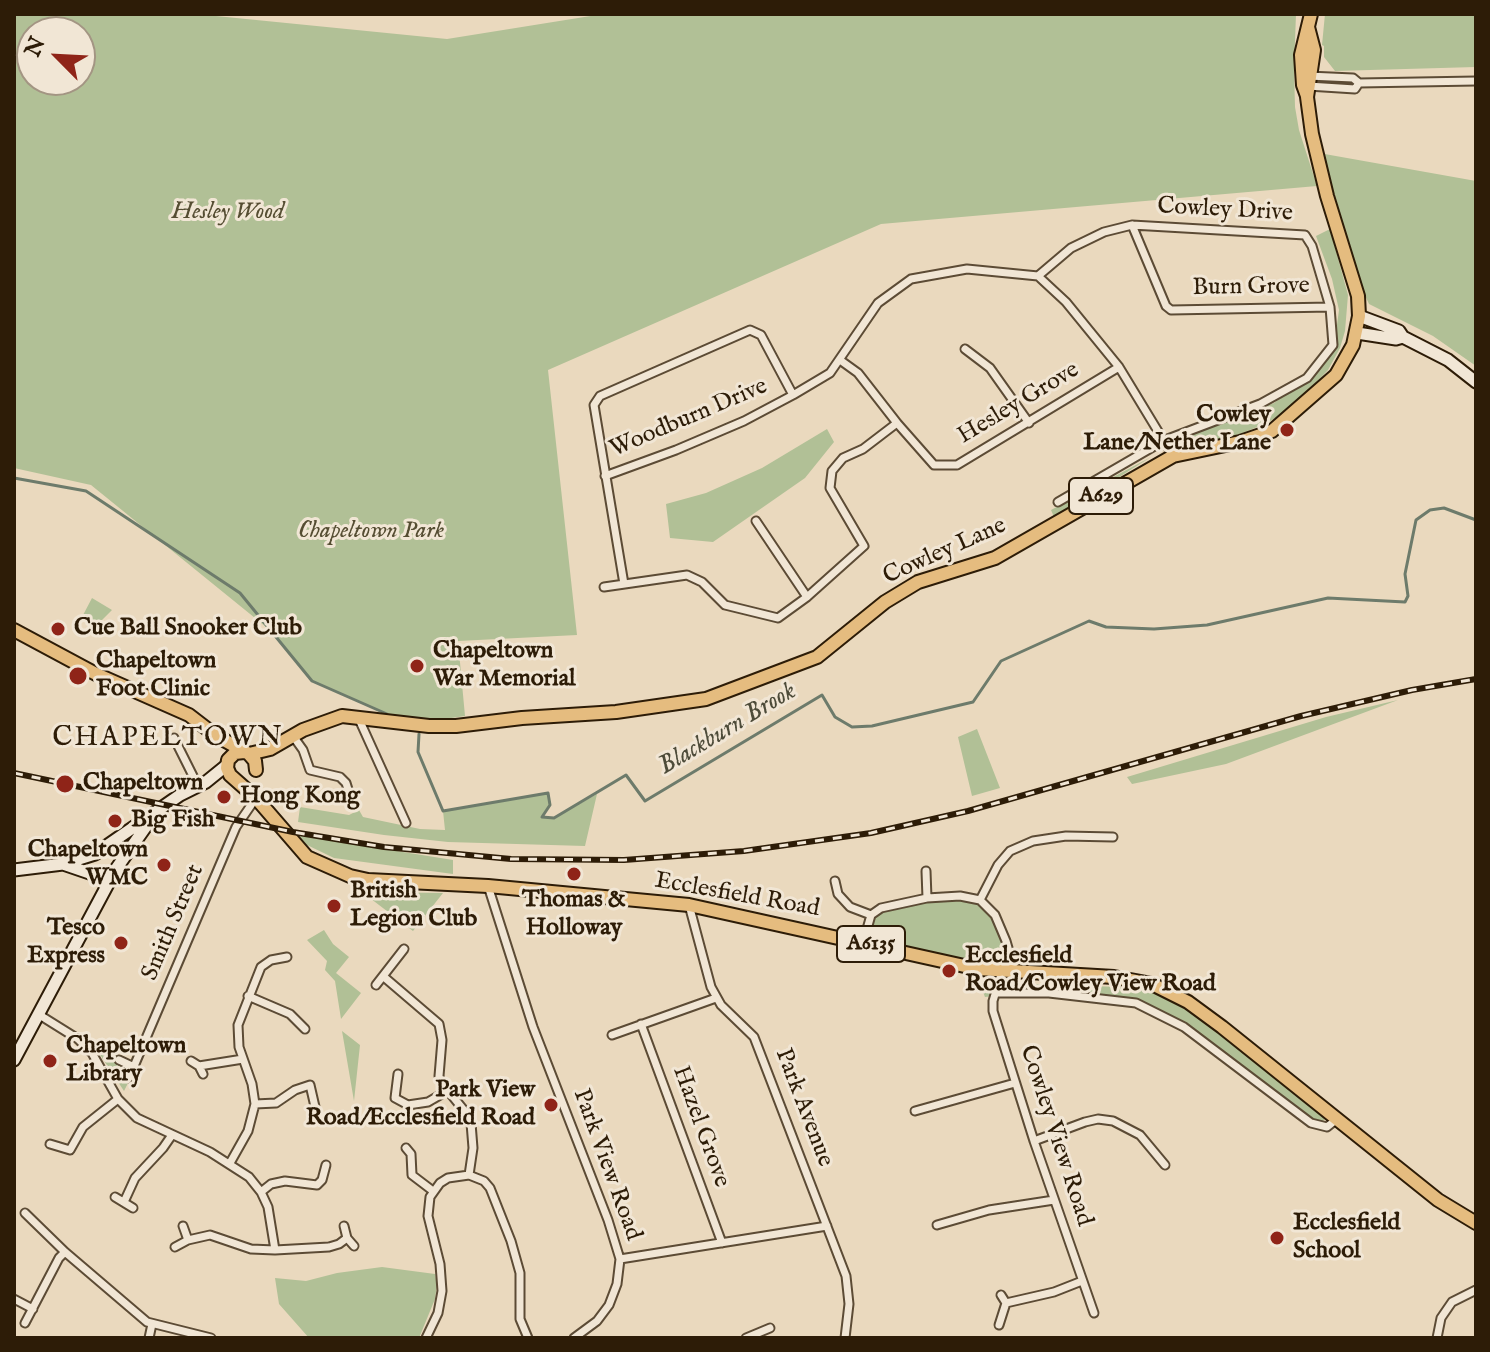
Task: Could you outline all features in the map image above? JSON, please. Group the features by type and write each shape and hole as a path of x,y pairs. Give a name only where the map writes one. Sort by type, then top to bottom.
{"main road":[{"name":"Cowley Lane","path":"247,753 270,749 342,716 456,726 616,712 706,699 817,657 885,602 918,582 995,558 1173,456 1240,442 1272,431 1336,375 1353,345 1359,316 1358,296 1318,158 1307,84 1314,50 1309,20"},
{"path":"1359,316 1399,331 1403,337 1448,360 1476,382"},
{"path":"1357,333 1396,339 1403,337"},
{"name":"A6135","path":"14,630 96,674 171,706 247,753"},
{"name":"A6135","path":"215,735 234,779"},
{"name":"Cowley Lane","path":"255,772 270,749"},
{"path":"14,870 63,864 97,852 202,784 235,753 247,753 255,761 256,798"},
{"path":"202,784 246,780 255,772"},
{"name":"Ecclesfield Road","path":"234,779 256,798 307,857 350,876 426,885 488,886 689,905 978,969 1114,977 1152,984 1170,992 1222,1027 1438,1200 1476,1223"},
{"path":"14,1060 115,870 154,815"},
{"path":"63,864 105,877 115,870 117,860 112,853 97,852"},
{"path":"97,852 91,861 102,890 98,902"}],"street":[{"path":"1307,84 1353,78 1359,83 1476,81"},
{"name":"Cowley Drive","path":"1038,276 1071,248 1104,232 1132,225 1305,235 1312,246 1330,307 1333,345 1307,378 1260,404 1165,440 1058,502"},
{"name":"Burn Grove","path":"1132,225 1166,306 1171,310 1330,307"},
{"name":"Woodburn Drive","path":"605,476 744,421 830,373 878,303 911,279 967,269 1038,276"},
{"path":"1038,276 1066,302 1119,367 1173,456"},
{"path":"624,584 594,405 600,396 750,330 761,335 793,395"},
{"path":"965,349 990,368 1029,423"},
{"name":"Hesley Grove","path":"840,360 858,373 934,465 957,465 1119,367"},
{"path":"604,587 687,575 702,582 725,605 778,618 807,597 864,546 830,488 832,471 843,458 863,449 897,423"},
{"path":"756,521 807,597"},
{"path":"358,717 406,823"},
{"path":"293,736 303,750 310,770 340,777 346,783 351,799"},
{"path":"174,738 202,784"},
{"name":"Smith Street","path":"129,1078 236,827 256,798"},
{"path":"980,900 998,865 1010,851 1033,841 1066,836 1113,837"},
{"path":"926,869 927,898"},
{"path":"835,881 838,894 846,903 871,915"},
{"name":"Park View Road","path":"488,886 533,1027 608,1220 620,1259 827,1226"},
{"path":"863,943 871,915 881,908 927,898 960,896 980,900 995,915 1006,941 1009,971"},
{"name":"Park Avenue","path":"689,905 716,998 754,1037 846,1276 849,1304 845,1338"},
{"path":"376,985 404,949"},
{"path":"230,1163 248,1131 255,1104 252,1084 239,1047 238,1025 263,965 287,957"},
{"name":"Cowley View Road","path":"1009,971 995,993 993,1011 1094,1313"},
{"path":"384,977 439,1024 442,1040 439,1076 471,1123 473,1148 469,1175"},
{"path":"995,993 1049,993 1136,1003 1184,1027 1311,1123 1327,1127 1337,1119"},
{"path":"248,996 290,1014 305,1029"},
{"path":"612,1035 716,998"},
{"path":"38,1014 78,1039 92,1053 118,1099 137,1118 230,1163 249,1177 261,1192 271,1219 275,1250"},
{"name":"Hazel Grove","path":"641,1024 722,1243"},
{"path":"191,1061 201,1070 243,1059"},
{"path":"119,1060 134,1067"},
{"path":"398,1074 395,1098 408,1105 428,1102 447,1091"},
{"path":"915,1111 1015,1083"},
{"path":"255,1104 276,1103 295,1090 310,1085 316,1111"},
{"path":"50,1144 70,1150 83,1127 118,1099"},
{"path":"1034,1141 1085,1122 1098,1119 1113,1121 1140,1135 1165,1165"},
{"path":"124,1202 135,1178 172,1135"},
{"path":"406,1148 411,1154 412,1175 433,1191"},
{"path":"261,1192 271,1184 285,1181 317,1185 322,1180 326,1165"},
{"path":"426,1338 438,1313 442,1291 440,1264 428,1216 433,1191 448,1178 469,1175 484,1181 490,1188 511,1241 520,1273 520,1319 528,1338"},
{"path":"115,1197 133,1208"},
{"path":"937,1225 989,1210 1054,1200"},
{"path":"25,1213 137,1314 152,1324 211,1338"},
{"path":"183,1226 188,1240"},
{"path":"344,1226 347,1238 354,1246"},
{"path":"175,1247 188,1240 210,1235 251,1249 275,1250 329,1247 347,1238"},
{"path":"25,1323 65,1252"},
{"path":"574,1338 597,1321 609,1305 617,1284 620,1259"},
{"path":"1006,1303 1054,1292 1082,1281"},
{"path":"1437,1338 1441,1318 1452,1302 1476,1290"},
{"path":"999,1325 1006,1303 1001,1295"},
{"path":"14,1299 33,1309"},
{"path":"149,1338 152,1324"},
{"path":"746,1338 770,1328"}],"green space":[{"name":"Hesley Wood","path":"14,14 196,14 447,39 603,14 1296,14 1295,107 1317,186 881,224 548,370 577,635 458,641 465,716 431,721 387,714 312,681 271,631 91,485 14,468"},
{"path":"1325,14 1476,14 1476,67 1335,71 1324,57"},
{"path":"1319,153 1476,181 1476,366 1433,336 1369,304 1350,263"},
{"path":"1330,229 1348,295 1345,331 1328,370 1292,408 1267,423 1240,434 1181,448 1174,436 1274,403 1307,378 1324,356 1336,332 1339,310 1332,279 1316,236"},
{"path":"827,429 834,442 805,478 713,542 670,538 666,504 706,493 762,468"},
{"path":"1151,457 1089,496 1054,517 1051,510"},
{"path":"92,598 112,610 97,625 82,617"},
{"path":"1398,700 1226,764 1132,784 1127,777 1326,717"},
{"path":"977,729 1000,788 972,796 958,737"},
{"path":"548,793 550,805 542,817 554,818 597,794 585,846 448,842 298,822 300,807 349,815 359,810 363,817 420,829 445,830 443,811"},
{"path":"297,835 453,860 453,874 334,858 307,845"},
{"path":"362,892 443,893 413,931"},
{"path":"960,899 978,904 991,918 1010,968 984,968 867,942 873,918 883,911 929,901"},
{"path":"324,930 333,944 349,957 336,973 361,993 341,1019 335,981 325,970 327,961 307,940"},
{"path":"979,982 1148,988 1191,1010 1326,1118 1322,1122 1314,1121 1189,1027 1138,1000 1048,990 985,997"},
{"path":"342,1031 360,1045 354,1101"},
{"path":"92,1039 116,1056 115,1061 121,1065 129,1081 124,1091 101,1056 88,1043"},
{"path":"382,1267 435,1274 435,1299 419,1338 309,1338 279,1304 275,1278 306,1281"}],"waterway":[{"name":"Blackburn Brook","path":"14,478 86,491 240,593 312,681 387,714"},
{"name":"Blackburn Brook","path":"419,734 418,752 443,811 548,793 550,805 542,817 554,818 626,775 645,801 822,695 835,717 852,727 872,726 973,702 1001,661 1089,621 1106,627 1154,629 1207,625 1328,598 1405,602 1408,596 1405,574 1416,520 1430,510 1444,508 1476,520"}],"railway":[{"path":"14,773 293,832 384,847 511,859 624,860 744,851 871,833 968,811 1301,716 1412,690 1476,679"}],"place":[{"name":"Cowley Lane/Nether Lane","path":"1287,430"},
{"name":"Cue Ball Snooker Club","path":"58,629"},
{"name":"Chapeltown War Memorial","path":"417,666"},
{"name":"Chapeltown Foot Clinic","path":"78,676"},
{"name":"Chapeltown","path":"65,784"},
{"name":"Hong Kong","path":"224,797"},
{"name":"Big Fish","path":"115,821"},
{"name":"Chapeltown WMC","path":"164,865"},
{"name":"Thomas & Holloway","path":"574,874"},
{"name":"British Legion Club","path":"334,906"},
{"name":"Tesco Express","path":"121,943"},
{"name":"Ecclesfield Road/Cowley View Road","path":"949,971"},
{"name":"Chapeltown Library","path":"50,1061"},
{"name":"Park View Road/Ecclesfield Road","path":"551,1105"},
{"name":"Ecclesfield School","path":"1277,1238"}],"district":[{"name":"CHAPELTOWN","path":"168,739"}],"park label":[{"name":"Chapeltown Park","path":"371,532"}]}
